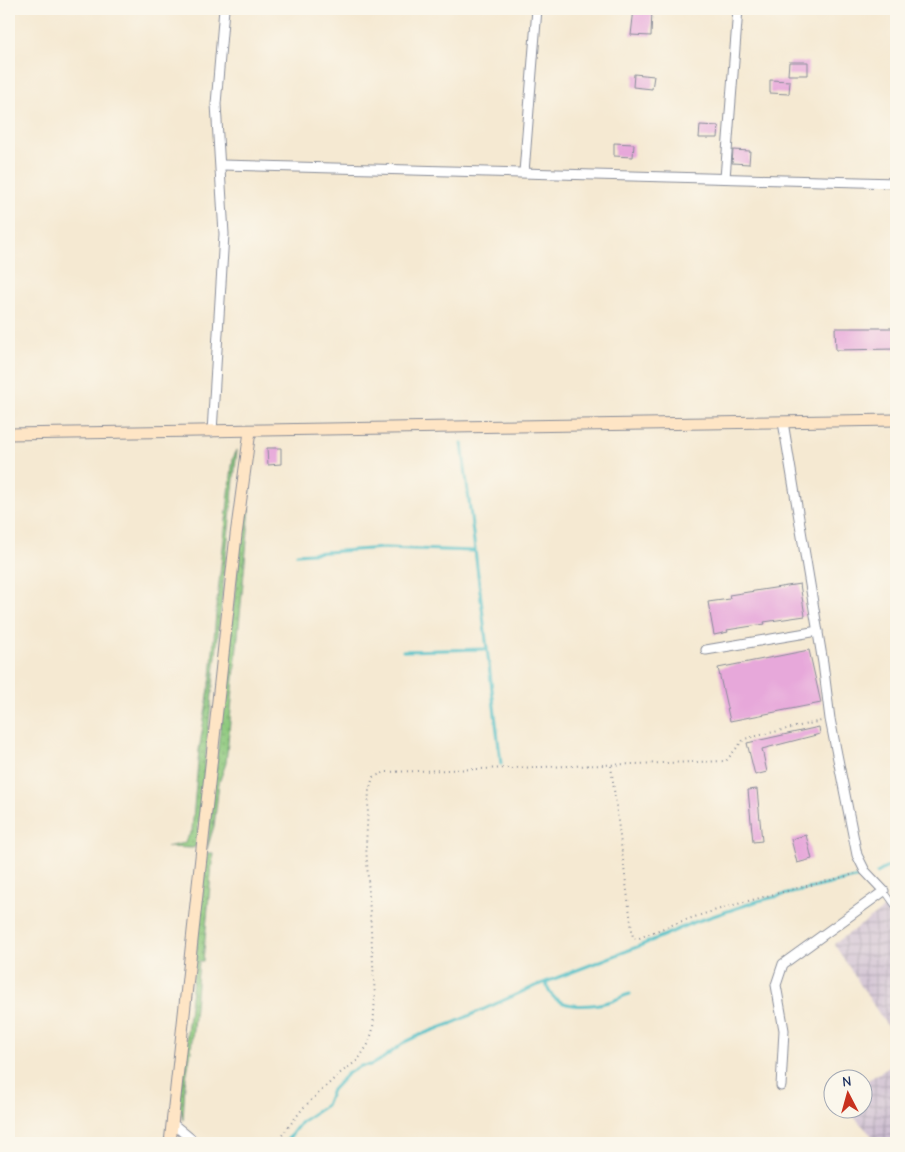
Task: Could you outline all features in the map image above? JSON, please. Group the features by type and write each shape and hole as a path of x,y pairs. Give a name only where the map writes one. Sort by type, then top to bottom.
{"main road":[{"path":"9,434 896,420"},
{"path":"170,1143 204,823 250,431"}],"street":[{"path":"212,432 224,234 216,104 224,9"},
{"path":"524,172 537,9"},
{"path":"725,178 738,9"},
{"path":"221,165 896,183"},
{"path":"781,1086 784,1030 776,985 784,964 884,892 865,871 857,855 830,719 818,630 783,422"},
{"path":"706,650 818,630"},
{"path":"173,1124 196,1143"}],"lane":[{"path":"884,892 896,908"}],"path":[{"path":"276,1143 303,1108 339,1074 358,1060 369,1043 373,1029 375,997 366,845 369,791 373,777 386,772 726,761 744,739 830,719"},
{"path":"611,766 633,938 637,939 740,902 774,896 865,871"}],"shaded area":[{"path":"896,900 896,1040 834,944"},
{"path":"896,1063 896,1143 879,1143 857,1120 872,1120 872,1078"}],"green space":[{"path":"237,450 197,841 195,847 192,848 167,847 184,843 192,831 199,750 211,677 217,601 233,458"},
{"path":"244,509 250,509 226,763 219,783 214,826 207,849"},
{"path":"207,853 213,853 203,961 199,961 191,1051 185,1083 183,1120 179,1105"}],"building":[{"path":"634,9 652,9 651,36 631,35"},
{"path":"789,62 808,62 808,75 788,75"},
{"path":"634,74 654,76 652,89 633,87"},
{"path":"770,80 790,81 789,94 770,93"},
{"path":"700,125 719,126 718,138 699,138"},
{"path":"614,143 634,144 633,157 614,156"},
{"path":"733,150 750,151 749,164 732,163"},
{"path":"835,328 896,328 896,349 836,350"},
{"path":"267,448 281,448 281,464 268,465"},
{"path":"800,584 805,616 764,622 765,624 727,630 728,632 714,635 708,602 730,599 729,595"},
{"path":"809,650 821,703 730,721 718,668"},
{"path":"819,727 820,734 762,749 767,772 755,775 747,743"},
{"path":"757,789 762,841 753,842 748,790"},
{"path":"806,835 812,859 797,863 791,839"}],"waterway":[{"path":"462,443 501,764"},
{"path":"297,554 384,548 474,551"},
{"path":"403,651 487,649"},
{"path":"877,873 896,862"},
{"path":"285,1143 301,1122 326,1105 332,1090 347,1074 360,1066 371,1065 405,1042 420,1035 695,922 758,901 859,877"},
{"path":"546,982 549,992 555,998 563,1003 573,1005 593,1005 630,994"}]}
